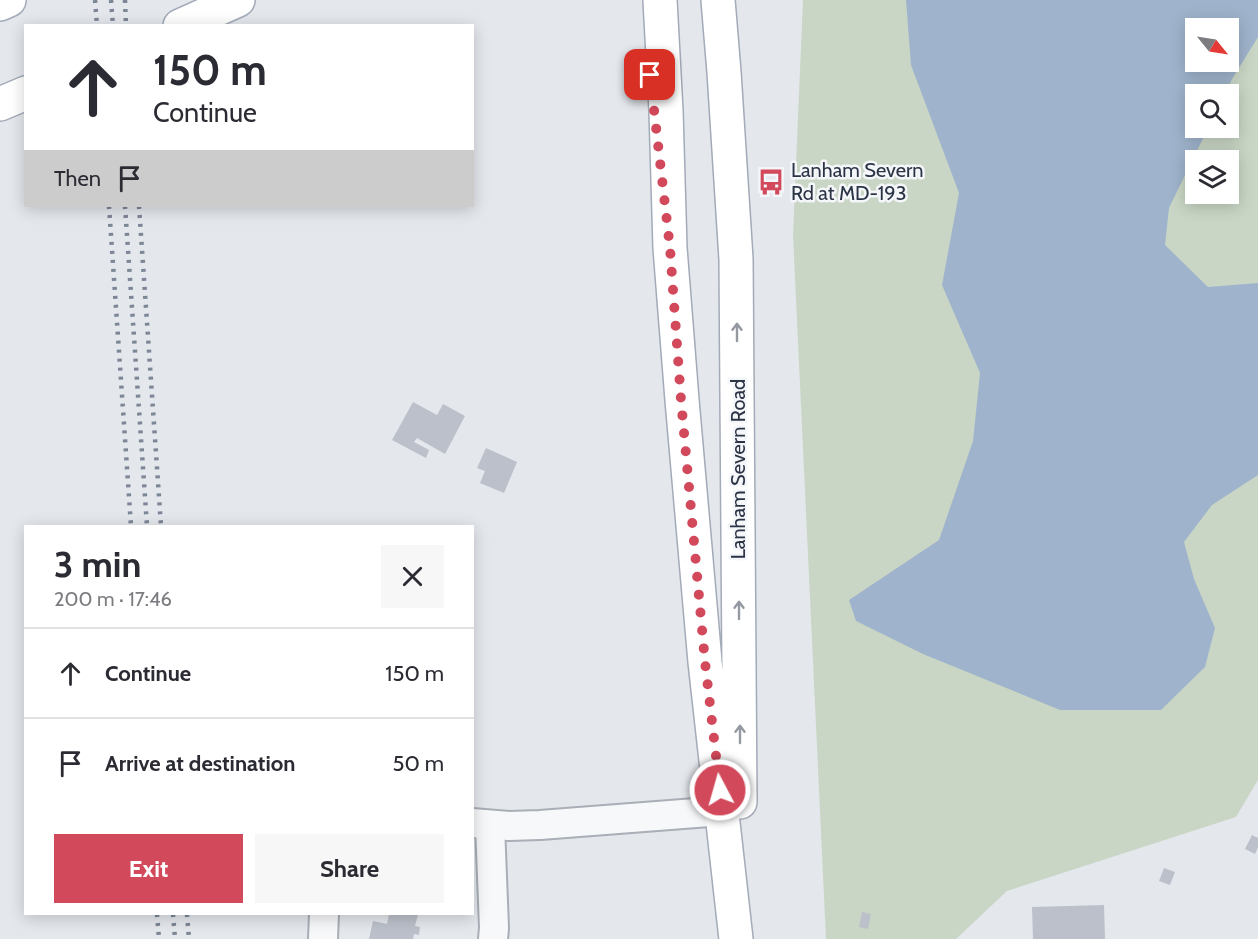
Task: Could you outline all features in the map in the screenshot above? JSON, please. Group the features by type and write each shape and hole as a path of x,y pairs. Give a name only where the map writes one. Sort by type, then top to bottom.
{"main road":[{"path":"0,4 9,0"},
{"path":"184,24 238,0"},
{"path":"635,0 639,9 650,75 670,248 681,400 705,662 736,939"},
{"path":"660,0 670,248"},
{"name":"Lanham Severn Road","path":"718,0 736,260 741,939"},
{"path":"736,0 733,49 736,260"}],"lane":[{"path":"493,939 494,928 481,824 540,825 722,811"},
{"path":"323,939 324,915"}],"green space":[{"path":"803,0 1258,0 1258,780 1236,817 1007,891 956,939 826,939 793,235"}],"water":[{"path":"906,0 1258,0 1258,37 1239,68 1239,18 1185,18 1185,72 1236,72 1230,84 1185,84 1185,138 1203,138 1197,150 1185,150 1185,175 1169,208 1165,245 1208,287 1258,283 1258,475 1212,505 1184,542 1194,579 1215,628 1205,667 1161,710 1060,710 923,654 856,621 849,600 939,540 973,441 980,373 942,285 959,193 911,65"}],"building":[{"path":"413,402 437,415 443,404 465,416 445,454 417,438 414,442 429,450 426,458 392,440"},
{"path":"486,448 517,462 504,493 480,483 485,471 477,468"},
{"path":"1252,835 1258,838 1255,854 1245,849"},
{"path":"1164,868 1175,872 1170,885 1159,881"},
{"path":"1104,905 1105,939 1033,939 1032,907"},
{"path":"862,912 871,914 868,929 859,927"},
{"path":"389,915 418,915 415,926 420,927 419,935 414,934 413,939 369,939 373,921 387,924"}],"railway":[{"path":"95,0 97,24"},
{"path":"111,0 113,24"},
{"path":"125,0 126,24"},
{"path":"109,207 131,525"},
{"path":"125,207 147,525"},
{"path":"139,207 161,525"},
{"path":"157,915 159,939"},
{"path":"173,915 175,939"},
{"path":"187,915 189,939"}],"place":[{"name":"Lanham Severn Rd at MD-193","path":"771,182"}],"route":[{"path":"650,75 670,248 681,400 705,662 720,790"}]}
